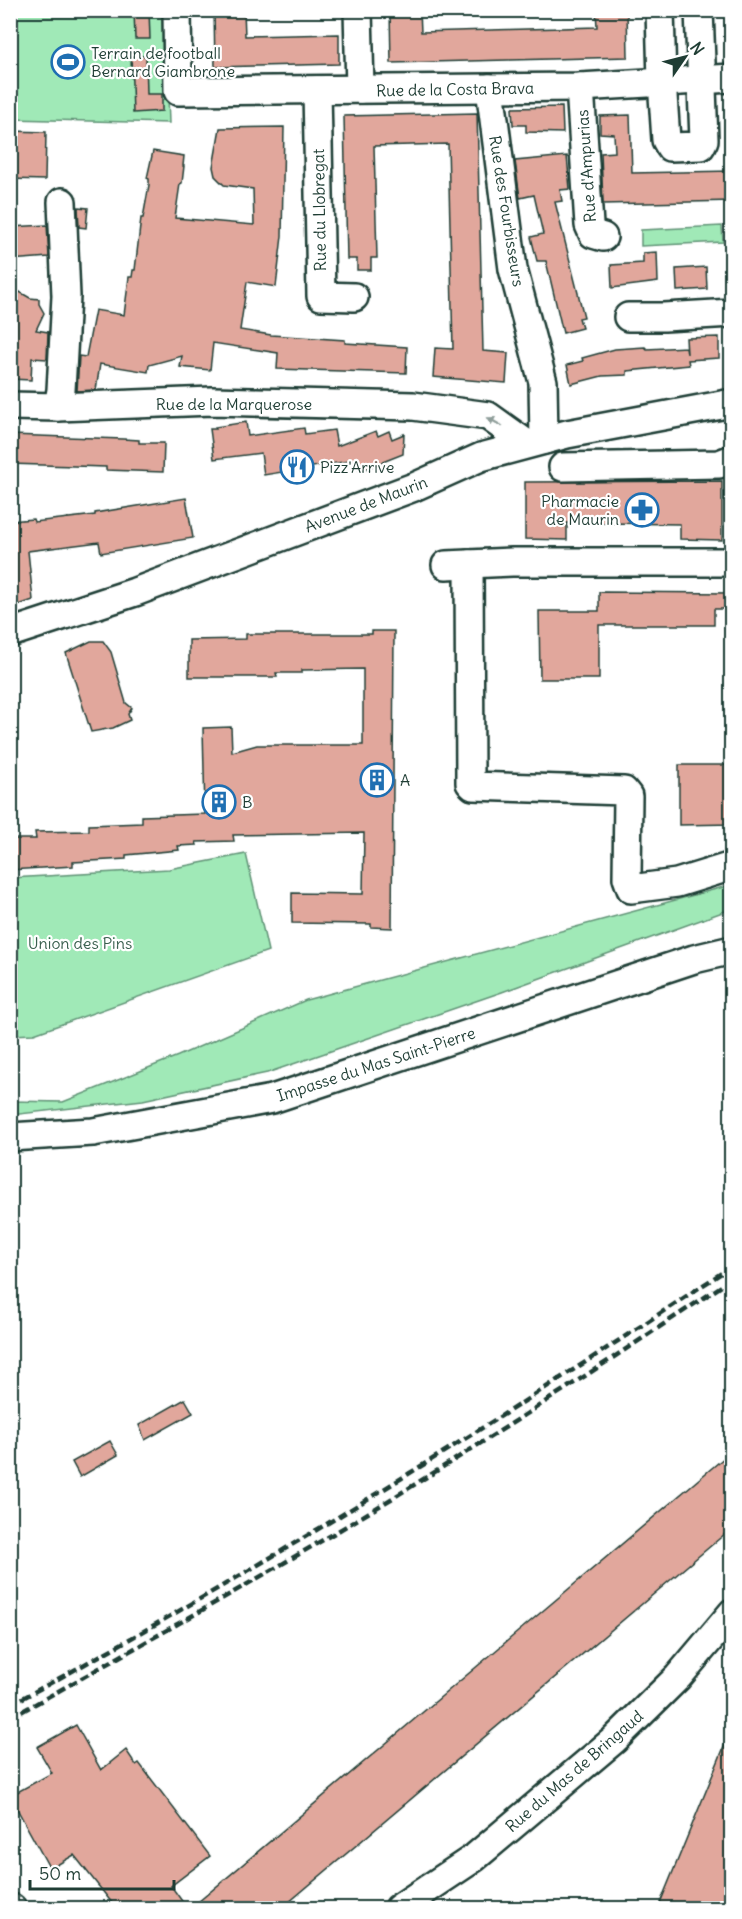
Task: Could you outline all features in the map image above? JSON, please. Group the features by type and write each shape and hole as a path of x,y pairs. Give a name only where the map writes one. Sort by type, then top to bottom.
{"street":[{"name":"Rue de la Costa Brava","path":"177,10 178,91 580,87 732,78"},
{"path":"358,10 360,90"},
{"path":"660,10 666,140 670,147 700,146 704,141 699,10"},
{"name":"Rue d'Ampurias","path":"580,87 589,225 593,234 603,237"},
{"name":"Rue des Fourbisseurs","path":"490,88 513,269 543,382 536,442"},
{"name":"Rue du Llobregat","path":"317,90 321,296 354,297"},
{"path":"58,407 62,390 66,296 62,202"},
{"path":"628,316 664,317 732,313"},
{"name":"Rue de la Marquerose","path":"10,406 58,407 212,400 413,406 458,414 488,416 536,442"},
{"name":"Avenue de Maurin","path":"10,633 135,592 414,487 481,457 536,442 731,409"},
{"path":"458,414 476,441 481,457"},
{"path":"563,467 719,464 732,459"},
{"path":"732,562 512,562 458,565 470,783 473,786 624,791 628,796 627,878 631,889 677,882 732,866"},
{"name":"Impasse du Mas Saint-Pierre","path":"10,1137 93,1132 272,1099 694,958 732,950"},
{"name":"Rue du Mas de Bringaud","path":"399,1908 474,1858 614,1740 678,1677 732,1613"}],"green space":[{"name":"Terrain de football Bernard Giambrone","path":"10,11 165,11 169,123 11,119"},
{"path":"722,226 723,242 641,246 641,230"},
{"name":"Union des Pins","path":"246,854 268,951 34,1034 11,1035 11,878 169,869"},
{"path":"731,885 731,909 502,992 267,1073 143,1100 11,1115 11,1101 63,1102 178,1056 306,1000"}],"building":[{"path":"134,10 149,10 150,39 135,39"},
{"path":"214,10 244,10 245,36 339,34 339,64 215,67"},
{"path":"390,10 420,10 421,32 597,27 596,10 627,10 628,57 391,63"},
{"path":"131,56 146,56 147,94 162,94 162,111 133,113"},
{"path":"562,107 563,133 526,132 526,125 513,125 512,108"},
{"path":"477,113 483,351 508,353 506,383 433,377 435,348 453,349 448,144 374,146 377,258 371,258 371,270 357,270 357,259 347,259 344,116"},
{"path":"630,115 632,173 732,171 732,201 603,204 601,153 615,152 614,134 600,133 600,116"},
{"path":"284,127 282,236 276,287 247,282 240,330 271,335 345,340 345,343 407,347 406,373 277,369 278,353 213,343 210,370 180,367 182,356 149,365 148,372 100,364 96,390 77,391 79,356 86,357 95,310 124,315 129,277 132,277 133,270 135,270 141,218 143,218 149,185 147,178 153,151 184,156 182,183 175,218 254,225 253,189 224,185 215,176 213,167 220,128"},
{"path":"10,131 46,132 45,180 10,179"},
{"path":"567,156 570,189 560,190 562,201 555,202 584,317 579,318 582,328 563,333 546,261 537,261 531,237 543,234 534,195 520,198 515,161"},
{"path":"78,207 88,208 86,228 79,227"},
{"path":"47,225 49,257 10,260 10,227"},
{"path":"657,252 658,282 612,288 611,265 643,263 643,253"},
{"path":"706,267 707,289 677,291 676,269"},
{"path":"18,291 30,298 39,299 44,313 36,330 48,332 47,359 32,358 31,380 10,379 10,298"},
{"path":"719,337 719,358 688,360 689,365 627,371 627,375 602,376 571,384 567,365 583,361 582,358 615,349 645,347 647,349 686,347 687,354 686,338"},
{"path":"246,422 248,436 304,428 305,434 334,430 337,446 376,431 378,436 389,431 392,439 404,434 403,454 360,471 355,460 264,475 261,453 214,459 210,429"},
{"path":"10,435 123,439 139,440 139,443 164,443 163,472 106,470 106,467 10,464"},
{"path":"722,481 722,540 680,539 680,524 602,523 567,523 567,540 525,539 525,482"},
{"path":"186,498 193,538 101,553 99,542 28,551 33,600 10,608 10,521 33,519 34,522 95,515 95,513"},
{"path":"599,592 732,593 732,609 714,609 714,625 599,625 599,679 540,679 539,611 599,611"},
{"path":"372,631 394,631 392,928 371,927 371,924 292,923 292,893 363,894 364,833 233,835 234,841 196,842 197,845 178,846 179,850 126,855 126,859 73,862 73,866 10,870 10,839 36,839 35,832 89,831 89,825 142,823 142,816 205,814 203,728 231,727 232,752 257,745 363,745 363,669 302,670 302,673 276,673 277,677 189,677 189,640 246,639 246,634 372,634"},
{"path":"91,641 103,641 111,652 126,703 132,708 128,714 130,720 113,728 91,732 66,653"},
{"path":"679,765 732,765 732,824 679,825"},
{"path":"185,1399 193,1413 145,1440 139,1425"},
{"path":"110,1441 118,1455 80,1477 72,1462"},
{"path":"732,1451 732,1528 282,1908 191,1908"},
{"path":"76,1725 101,1770 126,1750 136,1765 139,1763 210,1856 171,1886 187,1908 116,1908 74,1855 50,1869 10,1796 52,1773 37,1747"},
{"path":"731,1730 732,1908 658,1908"}],"railway":[{"path":"10,1705 195,1602 376,1494 555,1382 732,1266"},
{"path":"10,1718 238,1590 373,1510 509,1425 732,1279"}],"place":[{"name":"Terrain de football Bernard Giambrone","path":"68,62"},
{"name":"Pizz'Arrive","path":"297,467"},
{"name":"Pharmacie de Maurin","path":"642,510"},
{"name":"A","path":"377,780"},
{"name":"B","path":"219,802"}]}
